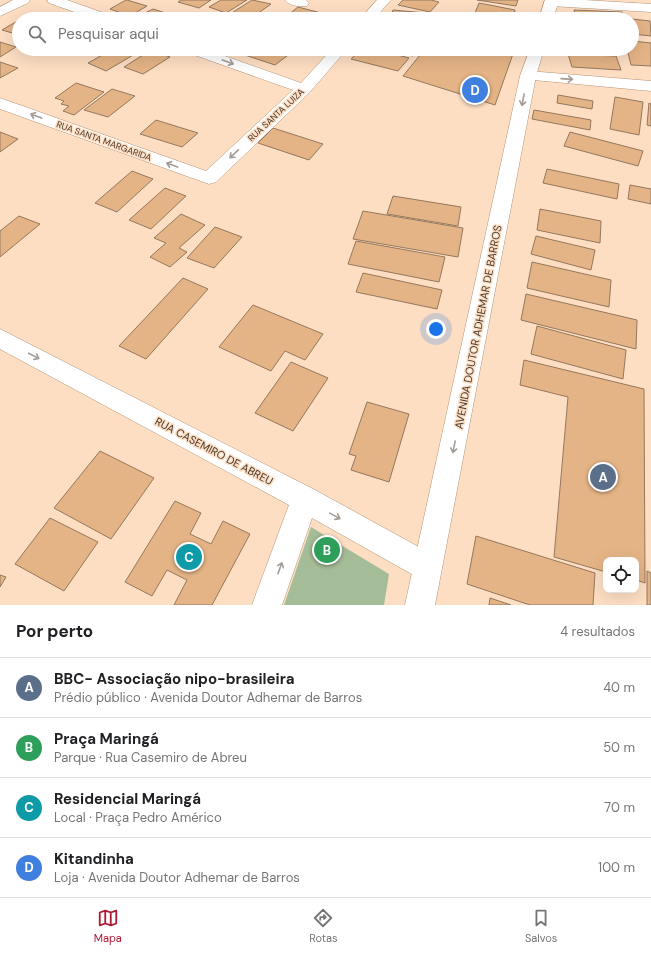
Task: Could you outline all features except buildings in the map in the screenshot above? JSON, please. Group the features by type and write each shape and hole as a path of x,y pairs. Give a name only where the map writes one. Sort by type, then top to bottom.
{"street":[{"path":"0,12 23,0"},
{"path":"54,0 87,12"},
{"path":"373,12 384,0"},
{"path":"548,12 552,1 651,8"},
{"path":"211,56 304,89"},
{"name":"RUA SANTA LUIZA","path":"208,178 304,89 334,56"},
{"name":"AVENIDA DOUTOR ADHEMAR DE BARROS","path":"420,605 427,567 439,520 528,76 535,56"},
{"path":"528,76 651,86"},
{"name":"RUA SANTA MARGARIDA","path":"0,103 208,178"},
{"name":"RUA CASEMIRO DE ABREU","path":"0,338 305,499 427,567"},
{"path":"267,605 305,499"}],"green space":[{"path":"311,527 389,574 384,605 284,605"}],"place":[{"name":"Kitandinha","path":"475,90"},
{"name":"BBC- Associação nipo-brasileira","path":"603,477"},
{"name":"Praça Maringá","path":"327,550"},
{"name":"Residencial Maringá","path":"189,557"}]}
